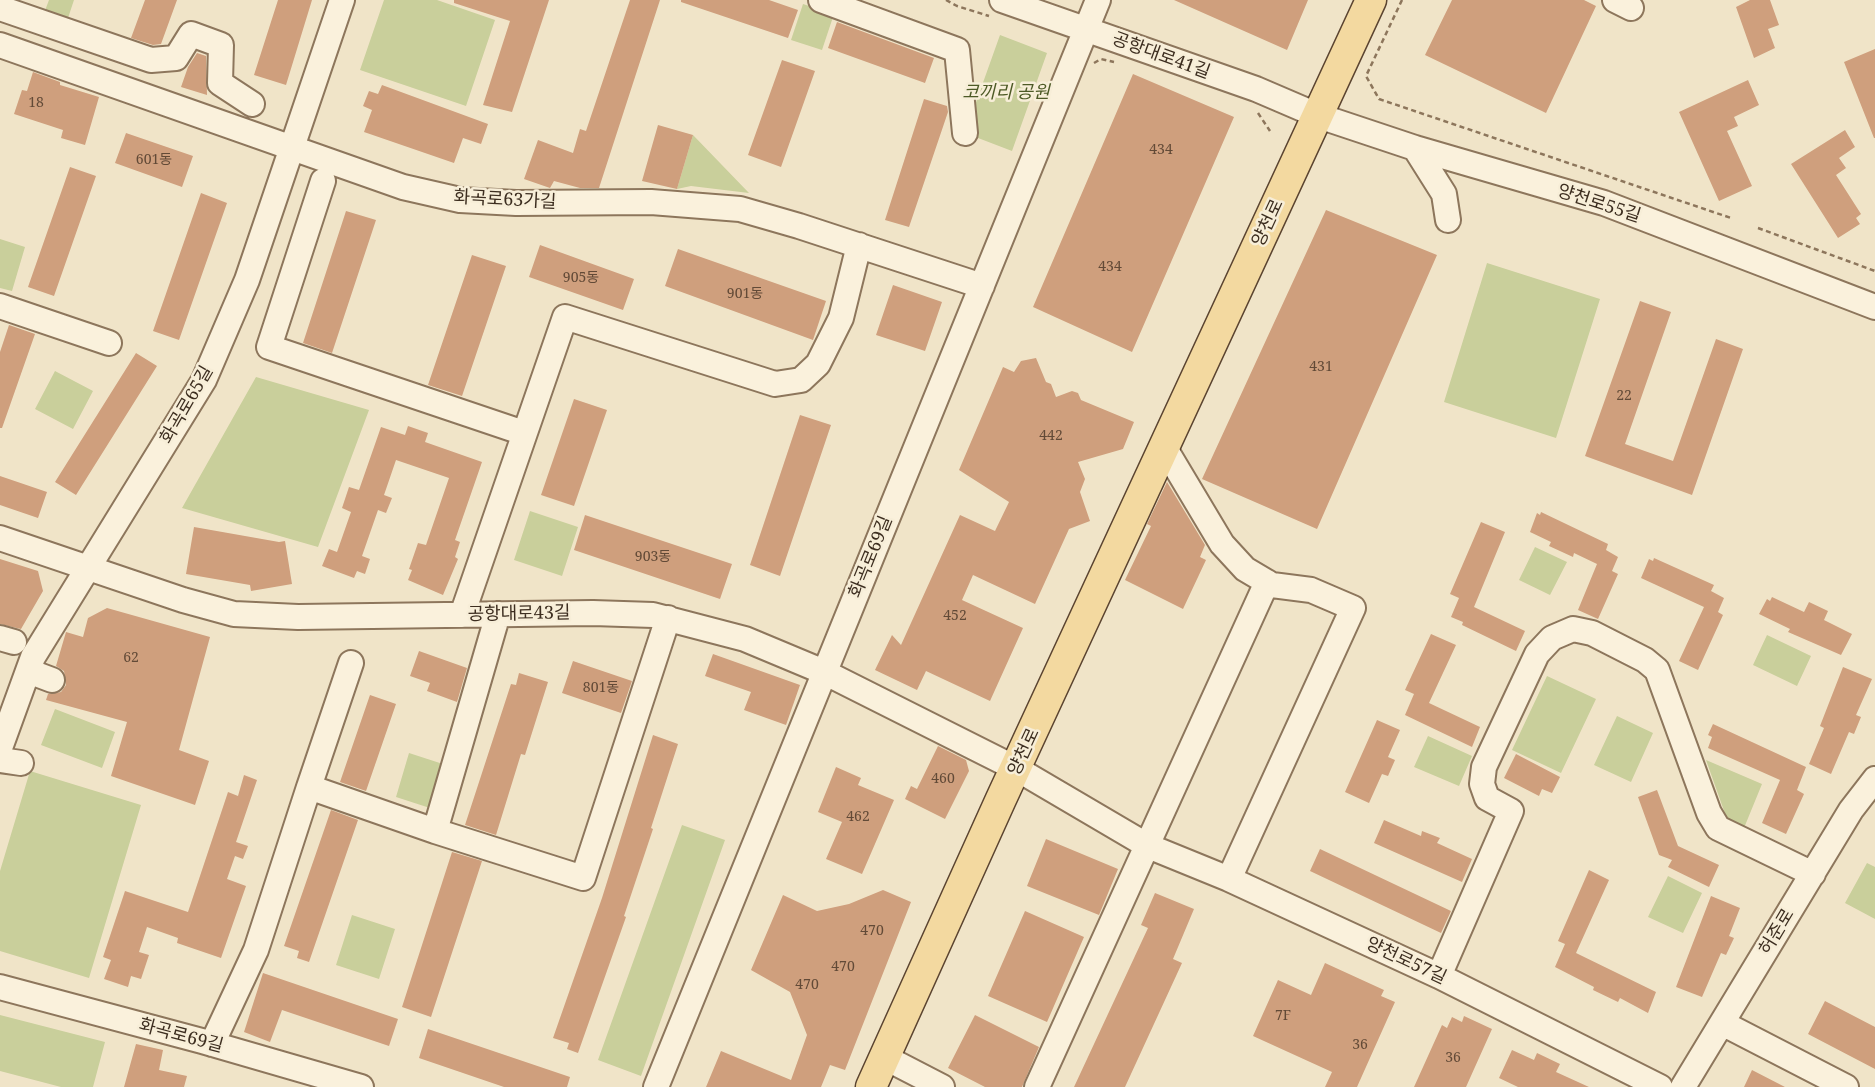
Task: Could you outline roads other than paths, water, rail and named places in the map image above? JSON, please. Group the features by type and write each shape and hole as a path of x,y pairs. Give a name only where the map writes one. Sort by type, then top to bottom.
{"main road":[{"name":"양천로","path":"871,1087 1371,0"}],"street":[{"name":"화곡로65길","path":"0,748 33,657 204,380 247,280 342,0"},
{"path":"821,0 957,50 965,133"},
{"name":"공항대로41길","path":"1002,0 1256,89 1319,116"},
{"name":"화곡로69길","path":"656,1087 1098,0"},
{"path":"0,8 151,60 176,58 191,34 221,45 220,83 252,104"},
{"path":"89,76 96,40"},
{"name":"화곡로63가길","path":"0,45 403,187 460,200 516,203 651,202 740,209 982,286"},
{"name":"양천로55길","path":"1319,116 1415,148 1604,203 1875,307"},
{"path":"1415,148 1444,194 1448,220"},
{"path":"323,180 269,347 524,433"},
{"path":"462,615 565,317 775,384 801,380 818,364 841,318 859,245"},
{"path":"0,306 109,343"},
{"path":"1164,447 1222,544 1245,569 1272,585 1311,590 1353,608 1229,878"},
{"name":"공항대로43길","path":"0,538 183,600 234,614 298,617 593,613 668,618 745,639 824,672 1017,769"},
{"path":"1037,1087 1267,582"},
{"path":"435,831 498,614"},
{"path":"309,787 583,878 668,618"},
{"path":"1439,976 1511,811 1487,799 1482,784 1484,766 1537,654 1552,638 1573,629 1600,637 1645,660 1657,670 1709,813 1718,828 1813,874"},
{"path":"212,1044 256,950 351,663"},
{"path":"27,671 52,680"},
{"name":"양천로57길","path":"1017,769 1148,846 1229,878 1439,976 1660,1087"},
{"name":"허준로","path":"1683,1087 1851,810 1875,779"},
{"name":"화곡로69길","path":"0,988 361,1087"},
{"path":"1722,1023 1846,1087"},
{"path":"884,1057 942,1087"}],"park label":[{"name":"코끼리 공원","path":"1006,93"}]}
